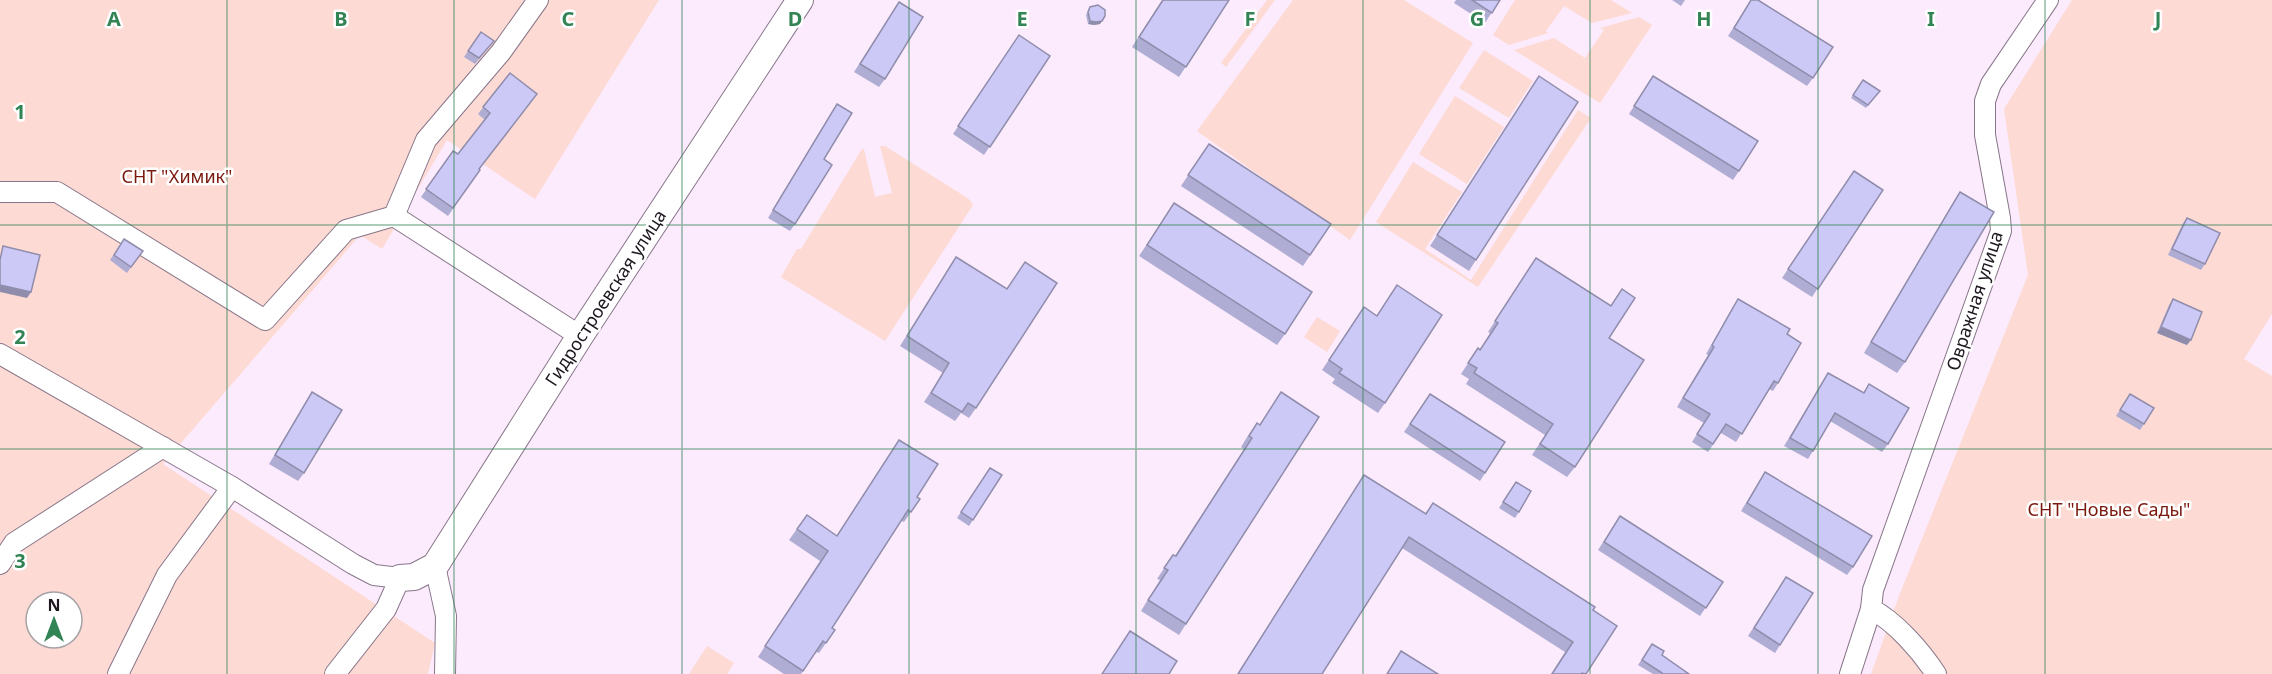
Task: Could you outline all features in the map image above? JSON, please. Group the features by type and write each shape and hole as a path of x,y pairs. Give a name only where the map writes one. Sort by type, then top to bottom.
{"street":[{"path":"394,216 426,140 501,52 538,0"},
{"name":"Гидростроевская улица","path":"435,566 580,336 800,0"},
{"name":"Овражная улица","path":"1850,674 1871,609 1873,590 2001,231 1985,135 1985,101 1991,84 2048,0"},
{"path":"0,192 57,192 265,320 346,230 394,216 580,336"},
{"path":"0,354 232,487 374,575 414,577 435,566 446,616 445,674"},
{"path":"0,564 14,543 163,447"},
{"path":"118,674 167,575 232,487"},
{"path":"335,674 386,609 400,578"},
{"path":"1871,609 1886,616 1929,663 1936,674"}],"green space":[{"name":"СНТ \"Химик\"","path":"0,0 659,0 535,199 447,140 382,249 360,235 163,464 435,643 428,674 0,674"},
{"path":"1267,0 1275,0 1226,67 1221,63"},
{"path":"1293,0 1404,0 1473,43 1350,240 1197,131"},
{"path":"1515,0 1611,0 1632,13 1592,23 1564,6 1546,31 1548,33 1509,45 1493,35"},
{"name":"СНТ \"Новые Сады\"","path":"2072,0 2272,0 2272,314 2244,359 2272,376 2272,674 1871,674 1899,596 2028,275 2004,109"},
{"path":"1639,17 1652,25 1600,103 1514,50 1554,38 1585,58 1604,30 1600,28"},
{"path":"1484,50 1533,81 1509,118 1459,88"},
{"path":"1455,96 1504,127 1467,184 1419,154"},
{"path":"1578,110 1591,118 1478,287 1376,222 1413,162 1462,192 1425,249 1471,280"},
{"path":"880,146 885,146 969,199 973,205 885,341 781,277 797,249 801,249 862,149 864,149 875,197 892,193"},
{"path":"1317,317 1340,331 1327,352 1304,337"},
{"path":"707,646 734,663 727,674 689,674"}],"building":[{"path":"1163,0 1229,0 1186,67 1139,37"},
{"path":"1472,0 1500,0 1492,13"},
{"path":"1751,0 1758,0 1833,47 1813,78 1734,28"},
{"path":"899,2 923,17 885,79 860,64"},
{"path":"1098,5 1105,10 1105,16 1102,21 1090,21 1088,12 1090,7"},
{"path":"481,32 494,41 479,58 468,51"},
{"path":"1019,35 1050,56 990,147 958,126"},
{"path":"510,73 537,94 479,169 453,208 426,189 453,151 458,154 490,113 483,107"},
{"path":"1539,76 1578,102 1476,260 1437,235"},
{"path":"1653,76 1758,141 1739,171 1634,106"},
{"path":"1863,80 1880,91 1868,105 1853,95"},
{"path":"837,104 852,113 824,159 832,165 795,224 773,210"},
{"path":"1209,144 1331,224 1310,255 1188,175"},
{"path":"1854,171 1883,190 1818,289 1788,269"},
{"path":"1960,192 1994,212 1905,362 1871,342"},
{"path":"1174,203 1312,292 1285,334 1147,245"},
{"path":"2187,218 2220,233 2205,264 2172,249"},
{"path":"124,239 143,251 131,267 114,255"},
{"path":"3,246 40,255 31,292 0,285 0,260"},
{"path":"956,257 1007,289 1025,262 1057,283 976,408 968,403 962,412 931,393 949,363 907,336"},
{"path":"1536,258 1611,306 1622,289 1635,298 1609,338 1644,360 1575,467 1540,444 1553,424 1474,373 1477,368 1468,363 1498,323 1495,321"},
{"path":"1397,285 1442,315 1385,403 1339,373 1342,369 1329,360 1364,307 1377,316"},
{"path":"1738,299 1790,329 1787,334 1801,343 1778,383 1774,381 1742,434 1726,424 1713,444 1697,434 1710,414 1683,398 1714,347 1712,345"},
{"path":"2173,299 2202,312 2191,340 2161,327"},
{"path":"1828,373 1864,393 1869,384 1909,408 1888,444 1835,413 1813,451 1790,438"},
{"path":"312,392 342,410 304,473 275,455"},
{"path":"1281,392 1319,417 1186,624 1148,600 1168,570 1164,568 1173,555 1176,556 1252,438 1249,436 1257,423 1260,425"},
{"path":"1430,394 1505,442 1485,473 1410,424"},
{"path":"2130,394 2154,408 2144,424 2120,410"},
{"path":"899,440 938,464 917,497 920,499 911,512 908,510 832,628 835,630 826,643 823,641 803,671 765,646 828,551 797,529 807,515 837,536"},
{"path":"990,468 1002,475 973,520 961,512"},
{"path":"1765,472 1872,536 1853,567 1747,503"},
{"path":"1364,475 1426,514 1433,503 1595,607 1593,610 1617,626 1586,674 1552,674 1573,642 1409,537 1322,674 1238,674"},
{"path":"1516,482 1531,491 1519,512 1503,502"},
{"path":"1620,516 1723,582 1706,608 1604,542"},
{"path":"1786,577 1813,593 1780,645 1754,628"},
{"path":"1130,631 1177,661 1169,674 1102,674"},
{"path":"1652,644 1664,651 1662,655 1689,674 1662,674 1642,660"},
{"path":"1401,651 1438,674 1387,674"}]}
